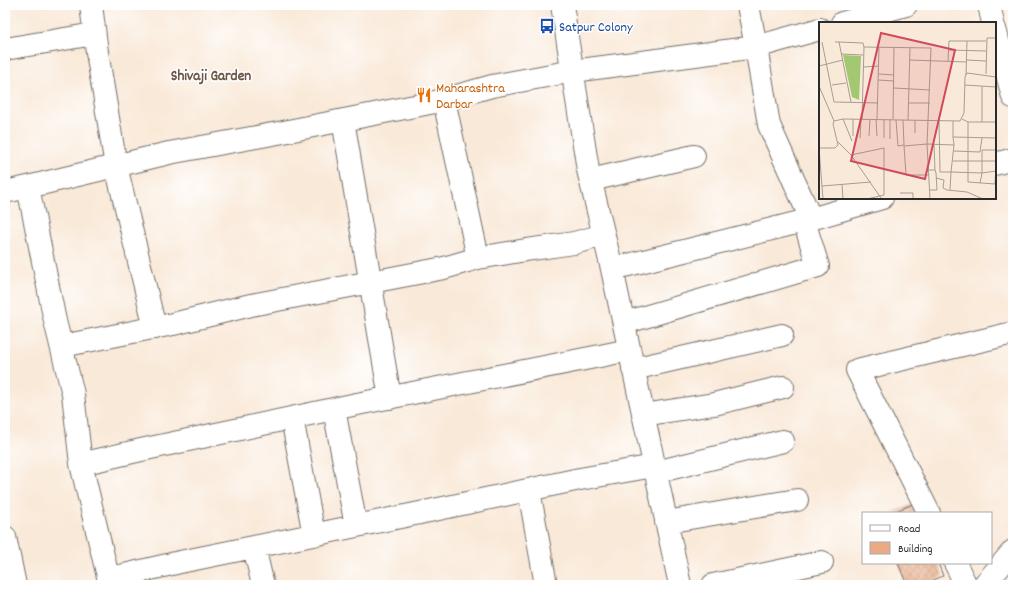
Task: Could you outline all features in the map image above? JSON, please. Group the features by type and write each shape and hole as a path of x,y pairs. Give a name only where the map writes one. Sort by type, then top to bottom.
{"street":[{"path":"91,5 94,34 116,166 155,328"},
{"path":"562,5 591,180 624,323 666,522 677,584"},
{"path":"748,5 769,125 811,219 879,199"},
{"path":"846,22 906,5"},
{"path":"989,5 993,22"},
{"path":"5,192 169,153 444,100 492,86 572,71 756,47 819,29"},
{"path":"996,33 1013,97"},
{"path":"5,48 94,34"},
{"path":"444,100 478,258"},
{"path":"343,120 390,398"},
{"path":"591,180 694,156"},
{"path":"996,164 1013,159"},
{"path":"28,187 54,313 74,394 81,464 109,583 116,577 180,562 580,479 655,469 783,442"},
{"path":"612,269 804,221 818,266 624,323"},
{"path":"62,346 155,328 251,305 444,268 478,258 574,243 604,235"},
{"path":"928,512 857,370 1013,333"},
{"path":"81,464 334,409 600,356 631,359 782,336"},
{"path":"643,415 714,404 782,387"},
{"path":"334,409 356,526"},
{"path":"292,418 314,534"},
{"path":"529,490 546,585"},
{"path":"666,522 797,500"},
{"path":"5,538 15,585"},
{"path":"254,547 263,585"},
{"path":"984,585 1013,551"},
{"path":"713,585 822,562"},
{"path":"956,564 966,585"}],"building":[{"path":"913,504 917,512 893,512"},
{"path":"898,564 938,564 943,576 921,585 907,585"}],"place":[{"name":"Satpur Colony","path":"547,26"},
{"name":"Maharashtra Darbar","path":"424,95"}],"district":[{"name":"Shivaji Garden","path":"211,75"}]}
